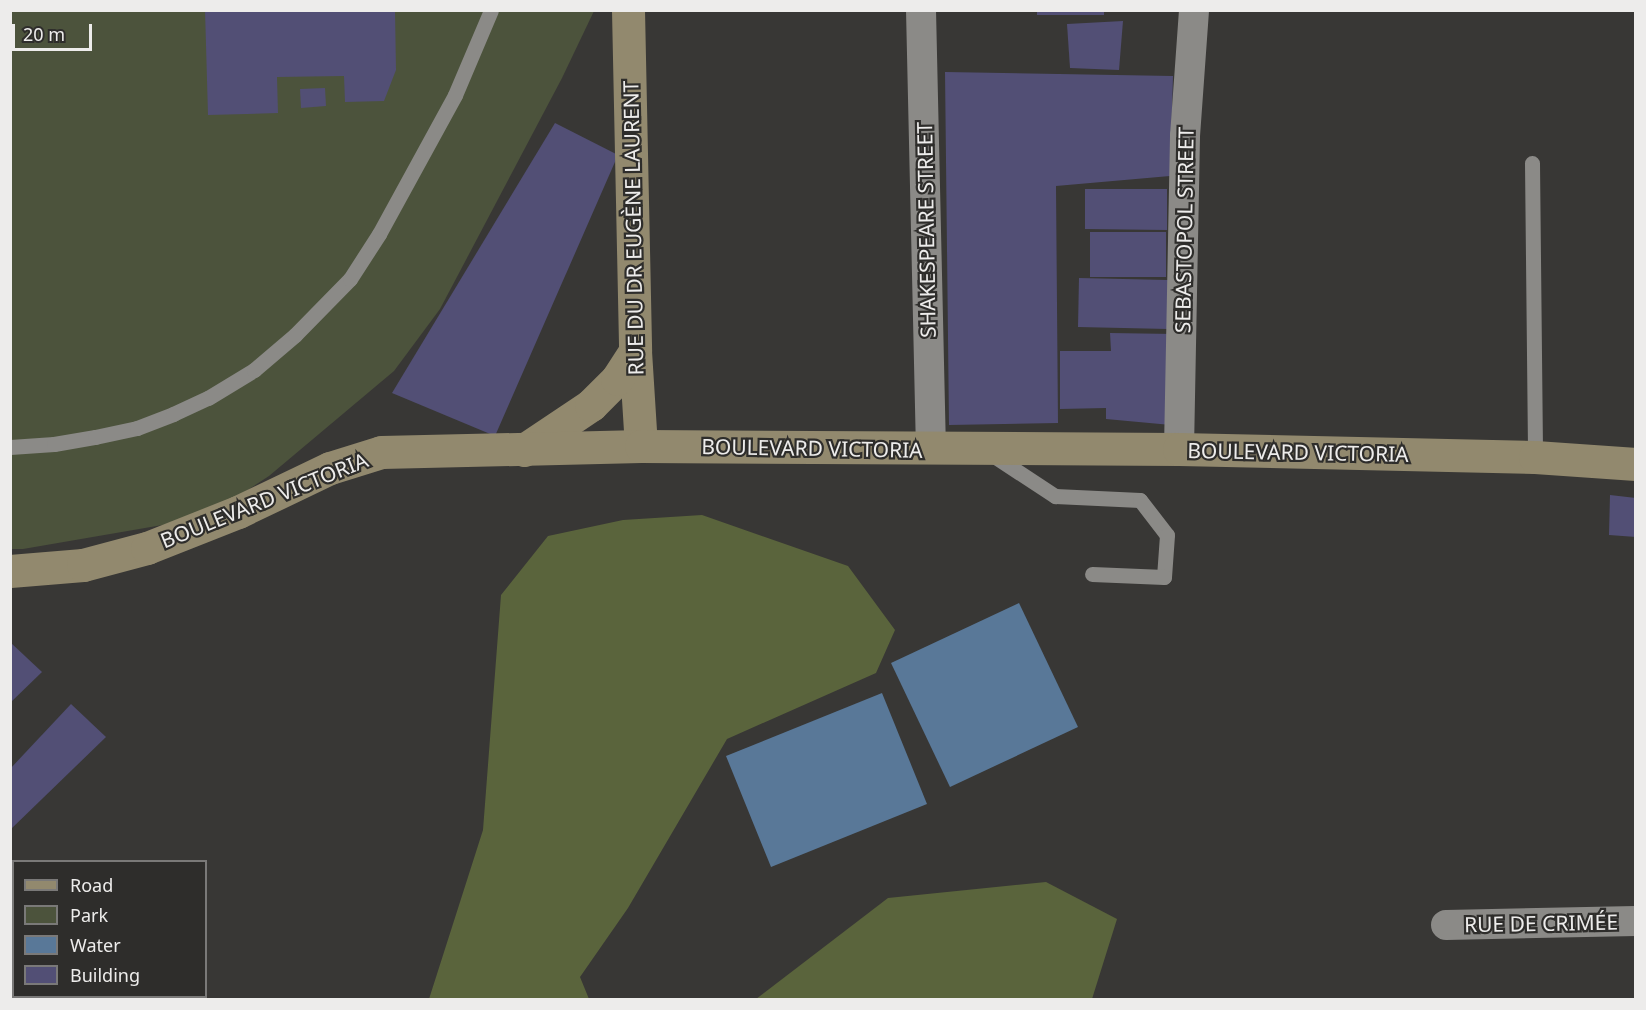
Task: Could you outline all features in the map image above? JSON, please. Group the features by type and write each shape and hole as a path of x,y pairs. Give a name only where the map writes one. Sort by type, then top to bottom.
{"main road":[{"name":"RUE DU DR EUGÈNE LAURENT","path":"628,10 635,351 641,446"},
{"path":"524,450 591,405 617,379 635,351"},
{"name":"BOULEVARD VICTORIA","path":"10,571 83,565 147,548 238,512 330,468 381,452 641,446 1179,449 1535,457 1635,464"}],"street":[{"name":"SHAKESPEARE STREET","path":"921,10 931,449"},
{"name":"SEBASTOPOL STREET","path":"1179,449 1185,136 1194,10"},
{"name":"RUE DE CRIMÉE","path":"1446,925 1635,921"}],"lane":[{"path":"10,447 95,437 137,428 174,414 208,398 254,370 295,335 350,279 380,234 455,95 491,10"},
{"path":"1533,163 1535,457"},
{"path":"981,448 1055,496 1140,500 1167,536 1164,577 1092,574"}],"green space":[{"path":"11,11 594,11 562,78 440,309 394,371 269,476 237,497 174,523 23,549 11,549"},
{"path":"702,515 848,566 895,630 876,673 727,739 628,908 580,977 589,999 429,999 483,830 501,595 548,536 623,520"},
{"path":"1046,882 1117,919 1092,999 756,999 888,898"}],"water":[{"path":"1019,603 1078,727 950,787 891,663"},
{"path":"882,693 927,804 771,867 726,756"}],"building":[{"path":"205,10 395,10 396,70 384,101 345,102 344,76 277,77 278,113 208,115"},
{"path":"1037,10 1104,10 1104,15 1037,15"},
{"path":"1123,21 1119,70 1070,68 1067,24"},
{"path":"945,72 1173,76 1170,176 1056,186 1058,423 949,425"},
{"path":"325,88 326,106 301,108 300,89"},
{"path":"555,123 618,155 495,436 392,393"},
{"path":"1085,189 1167,189 1167,230 1085,229"},
{"path":"1090,232 1166,232 1166,277 1090,277"},
{"path":"1079,278 1168,280 1168,329 1078,327"},
{"path":"1110,333 1174,334 1171,425 1106,419 1106,408 1060,409 1060,351 1111,351"},
{"path":"1610,495 1636,498 1636,537 1609,535"},
{"path":"10,642 42,672 10,703"},
{"path":"71,704 106,737 10,830 10,769"},
{"path":"12,864 12,930 10,932 10,866"}]}
